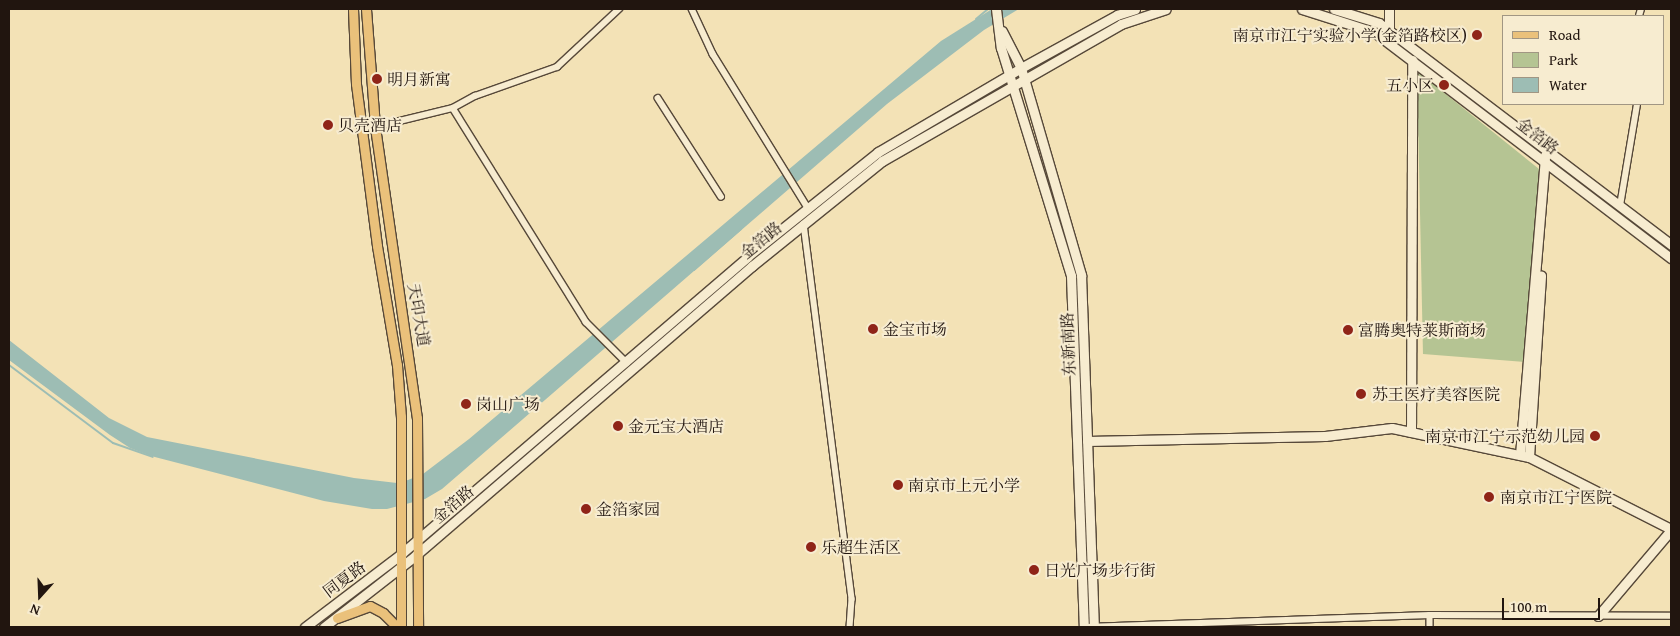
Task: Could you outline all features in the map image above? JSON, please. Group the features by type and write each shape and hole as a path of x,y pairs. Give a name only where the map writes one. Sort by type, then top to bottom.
{"main road":[{"name":"天印大道","path":"353,9 356,84 377,246 397,365 402,471 401,627"},
{"name":"天印大道","path":"366,9 375,127 412,366 419,468 416,555 418,627"},
{"path":"996,9 1000,27"},
{"name":"金箔路","path":"400,554 808,208 878,152 1010,74 1117,15 1135,9"},
{"name":"金箔路","path":"416,555 804,224 882,161 1121,24 1166,9"},
{"name":"金箔路","path":"1302,9 1374,32 1671,258"},
{"name":"金箔路","path":"1334,9 1379,23 1671,245"},
{"path":"1389,9 1389,31"},
{"name":"东新南路","path":"1000,27 1021,68 1081,274 1087,440 1090,627"},
{"name":"东新南路","path":"1000,27 1000,48 1014,84 1071,276 1090,627"},
{"path":"1412,60 1412,432"},
{"path":"1524,456 1547,149"},
{"path":"1087,440 1325,436 1392,428 1524,456 1671,529 1598,616"},
{"name":"同夏路","path":"305,627 400,554"},
{"name":"同夏路","path":"324,627 416,555"},
{"path":"337,618 370,606 383,613 397,627"}],"street":[{"path":"375,127 453,108 475,96 557,67 620,9"},
{"path":"692,9 713,54 808,208"},
{"path":"658,98 721,196"},
{"path":"1620,206 1637,105"},
{"path":"453,108 586,322 627,363"},
{"path":"804,224 852,599 850,627"},
{"path":"1430,615 1430,627"},
{"path":"1090,627 1430,615 1671,616"}],"green space":[{"path":"1417,71 1539,169 1525,362 1423,354"}],"water":[{"path":"992,9 1019,9 984,30 887,104 442,489 425,499 387,509 372,509 324,501 151,456 130,448 110,435 9,360 9,340 109,418 147,437 354,478 397,483 408,480 423,474 469,439 941,41"}],"waterway":[{"path":"976,19 988,9"},
{"path":"694,270 741,229"},
{"path":"9,365 113,443 153,457"}],"place":[{"name":"南京市江宁实验小学(金箔路校区)","path":"1477,35"},
{"name":"明月新寓","path":"377,79"},
{"name":"五小区","path":"1444,85"},
{"name":"贝壳酒店","path":"328,125"},
{"name":"金宝市场","path":"873,329"},
{"name":"富腾奥特莱斯商场","path":"1348,330"},
{"name":"苏王医疗美容医院","path":"1361,394"},
{"name":"岗山广场","path":"466,404"},
{"name":"金元宝大酒店","path":"618,426"},
{"name":"南京市江宁示范幼儿园","path":"1595,436"},
{"name":"南京市上元小学","path":"898,485"},
{"name":"南京市江宁医院","path":"1489,497"},
{"name":"金箔家园","path":"586,509"},
{"name":"乐超生活区","path":"811,547"},
{"name":"日光广场步行街","path":"1034,570"}]}
